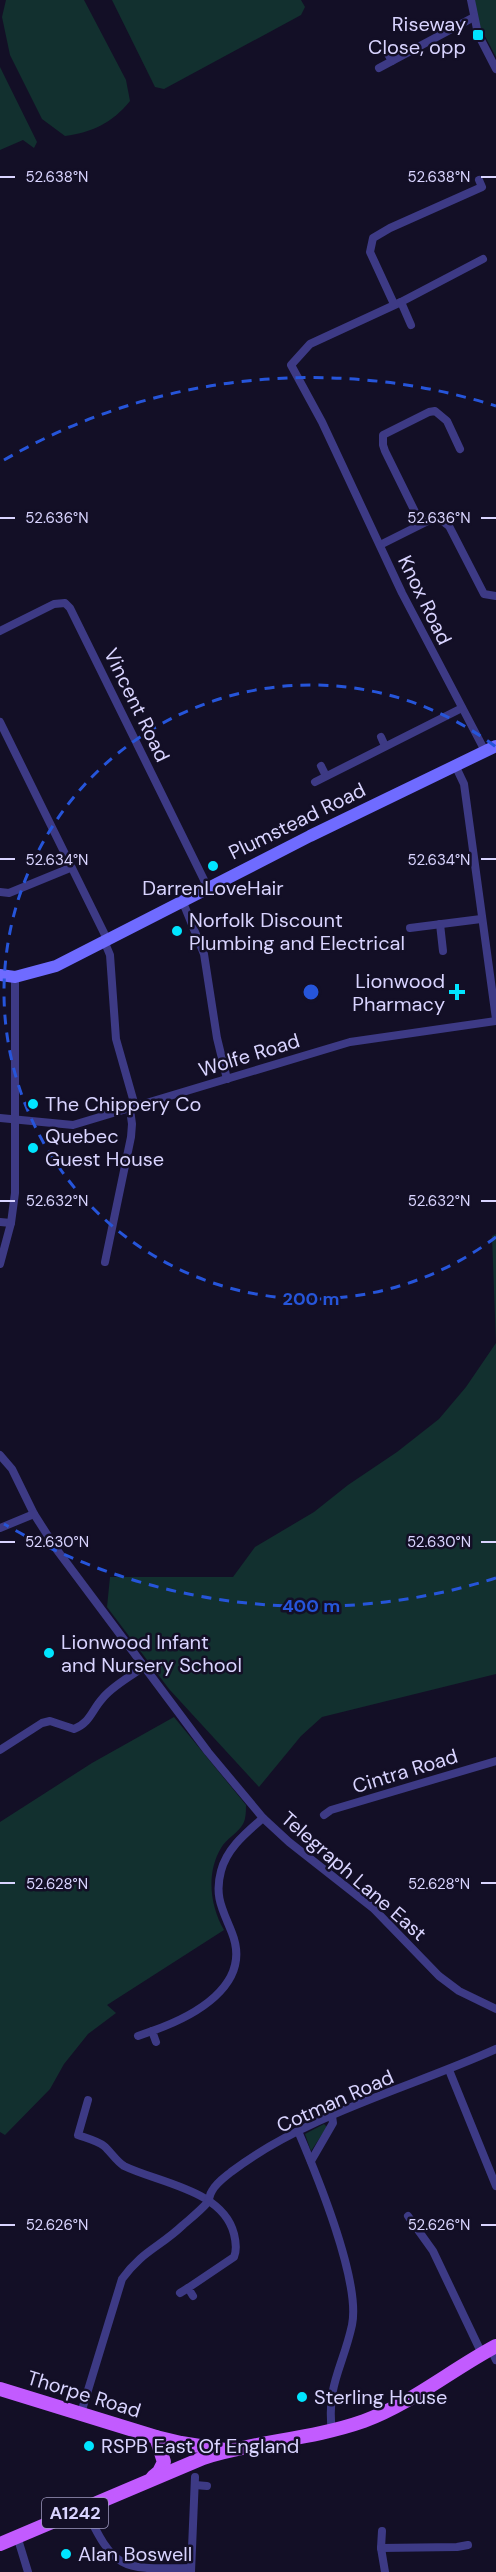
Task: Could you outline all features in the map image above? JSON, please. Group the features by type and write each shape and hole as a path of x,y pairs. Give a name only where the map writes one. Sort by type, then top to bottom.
{"main road":[{"name":"Plumstead Road","path":"15,977 56,966 110,940 182,900 491,749"},
{"path":"0,975 15,977"},
{"name":"Thorpe Road","path":"149,2480 227,2450 332,2432 385,2412 491,2352"},
{"name":"Thorpe Road","path":"0,2388 181,2444 227,2450"},
{"name":"Thorpe Road","path":"156,2437 202,2458"},
{"name":"Thorpe Road","path":"149,2480 159,2472 164,2462 156,2437"},
{"name":"A1242","path":"0,2544 149,2480"}],"street":[{"path":"471,0 478,34 496,69"},
{"path":"379,68 474,17"},
{"path":"385,49 392,61"},
{"path":"411,325 370,252 373,238 390,228 482,187 479,180"},
{"path":"398,303 483,259"},
{"name":"Knox Road","path":"398,303 310,344 291,365 322,422 380,545 462,708 491,749"},
{"path":"421,524 382,445 383,435 435,411 443,416 458,435 460,449"},
{"path":"380,545 421,524 440,519 449,526 480,589 484,594 496,596"},
{"name":"Vincent Road","path":"0,631 54,604 64,603 70,608 208,888"},
{"path":"315,782 462,708"},
{"path":"0,722 70,868 110,940 116,1039 132,1107 132,1124 105,1263"},
{"path":"381,737 385,746"},
{"path":"455,765 464,784 496,1019"},
{"path":"321,766 326,776"},
{"path":"0,892 9,893 70,868"},
{"path":"182,900 204,954 217,1038 227,1079"},
{"path":"410,928 481,919"},
{"path":"440,924 443,951"},
{"path":"0,1264 11,1223 15,1193 15,977"},
{"name":"Wolfe Road","path":"0,1118 74,1125 350,1042 496,1019"},
{"path":"0,1222 11,1223"},
{"name":"Telegraph Lane East","path":"0,1455 12,1469 34,1514 143,1667 208,1752 263,1818 289,1842 373,1908 439,1976 459,1992 496,2009"},
{"path":"0,1528 34,1514"},
{"path":"0,1750 42,1723 50,1721 74,1729 82,1726 108,1692 143,1667"},
{"name":"Cintra Road","path":"324,1815 331,1810 496,1761"},
{"path":"138,2036 187,2018 205,2006 228,1981 234,1965 235,1949 232,1933 223,1916 219,1899 219,1878 230,1849 263,1818"},
{"path":"152,2031 156,2042"},
{"name":"Cotman Road","path":"81,2414 122,2279 134,2262 175,2233 208,2202 212,2191 233,2170 298,2132 332,2116 496,2049"},
{"path":"449,2070 496,2186"},
{"path":"88,2100 78,2135 102,2144 121,2164 143,2175 182,2187 219,2208 228,2220 234,2232 236,2251 234,2257 184,2290 193,2296"},
{"path":"311,2161 333,2123 332,2116"},
{"path":"298,2132 332,2221 347,2272 353,2304 352,2324 331,2398 329,2412 332,2432"},
{"path":"408,2216 433,2251 491,2352"},
{"path":"86,2508 106,2549 122,2564 144,2568 191,2570 195,2481 207,2486"},
{"path":"382,2531 381,2548 386,2572"},
{"path":"17,2536 28,2572"},
{"path":"381,2548 468,2545"}],"green space":[{"path":"6,0 84,0 126,80 130,101 109,121 75,134 65,136 42,119 10,55 2,17"},
{"path":"112,0 301,0 305,7 301,15 164,89 155,87"},
{"path":"472,0 496,0 496,57 477,21"},
{"path":"0,67 37,142 34,148 23,140 0,150"},
{"path":"496,1234 496,1343 492,1236"},
{"path":"496,1343 496,1674 322,1717 301,1736 259,1787 169,1689 107,1607 110,1577 233,1577 255,1547 314,1512 439,1419 466,1387"},
{"path":"174,1717 246,1805 243,1824 223,1845 213,1868 213,1900 224,1930 107,2005 116,2013 88,2034 64,2064 50,2089 5,2135 0,2132 0,1822 92,1763"},
{"path":"324,2124 327,2127 311,2151 305,2134"}],"place":[{"name":"Riseway Close, opp","path":"478,35"},
{"name":"DarrenLoveHair","path":"213,866"},
{"name":"Norfolk Discount Plumbing and Electrical","path":"177,931"},
{"name":"Lionwood Pharmacy","path":"457,992"},
{"name":"The Chippery Co","path":"33,1104"},
{"name":"Quebec Guest House","path":"33,1148"},
{"name":"Lionwood Infant and Nursery School","path":"49,1653"},
{"name":"Sterling House","path":"302,2397"},
{"name":"RSPB East Of England","path":"89,2446"},
{"name":"Alan Boswell","path":"66,2554"}]}
